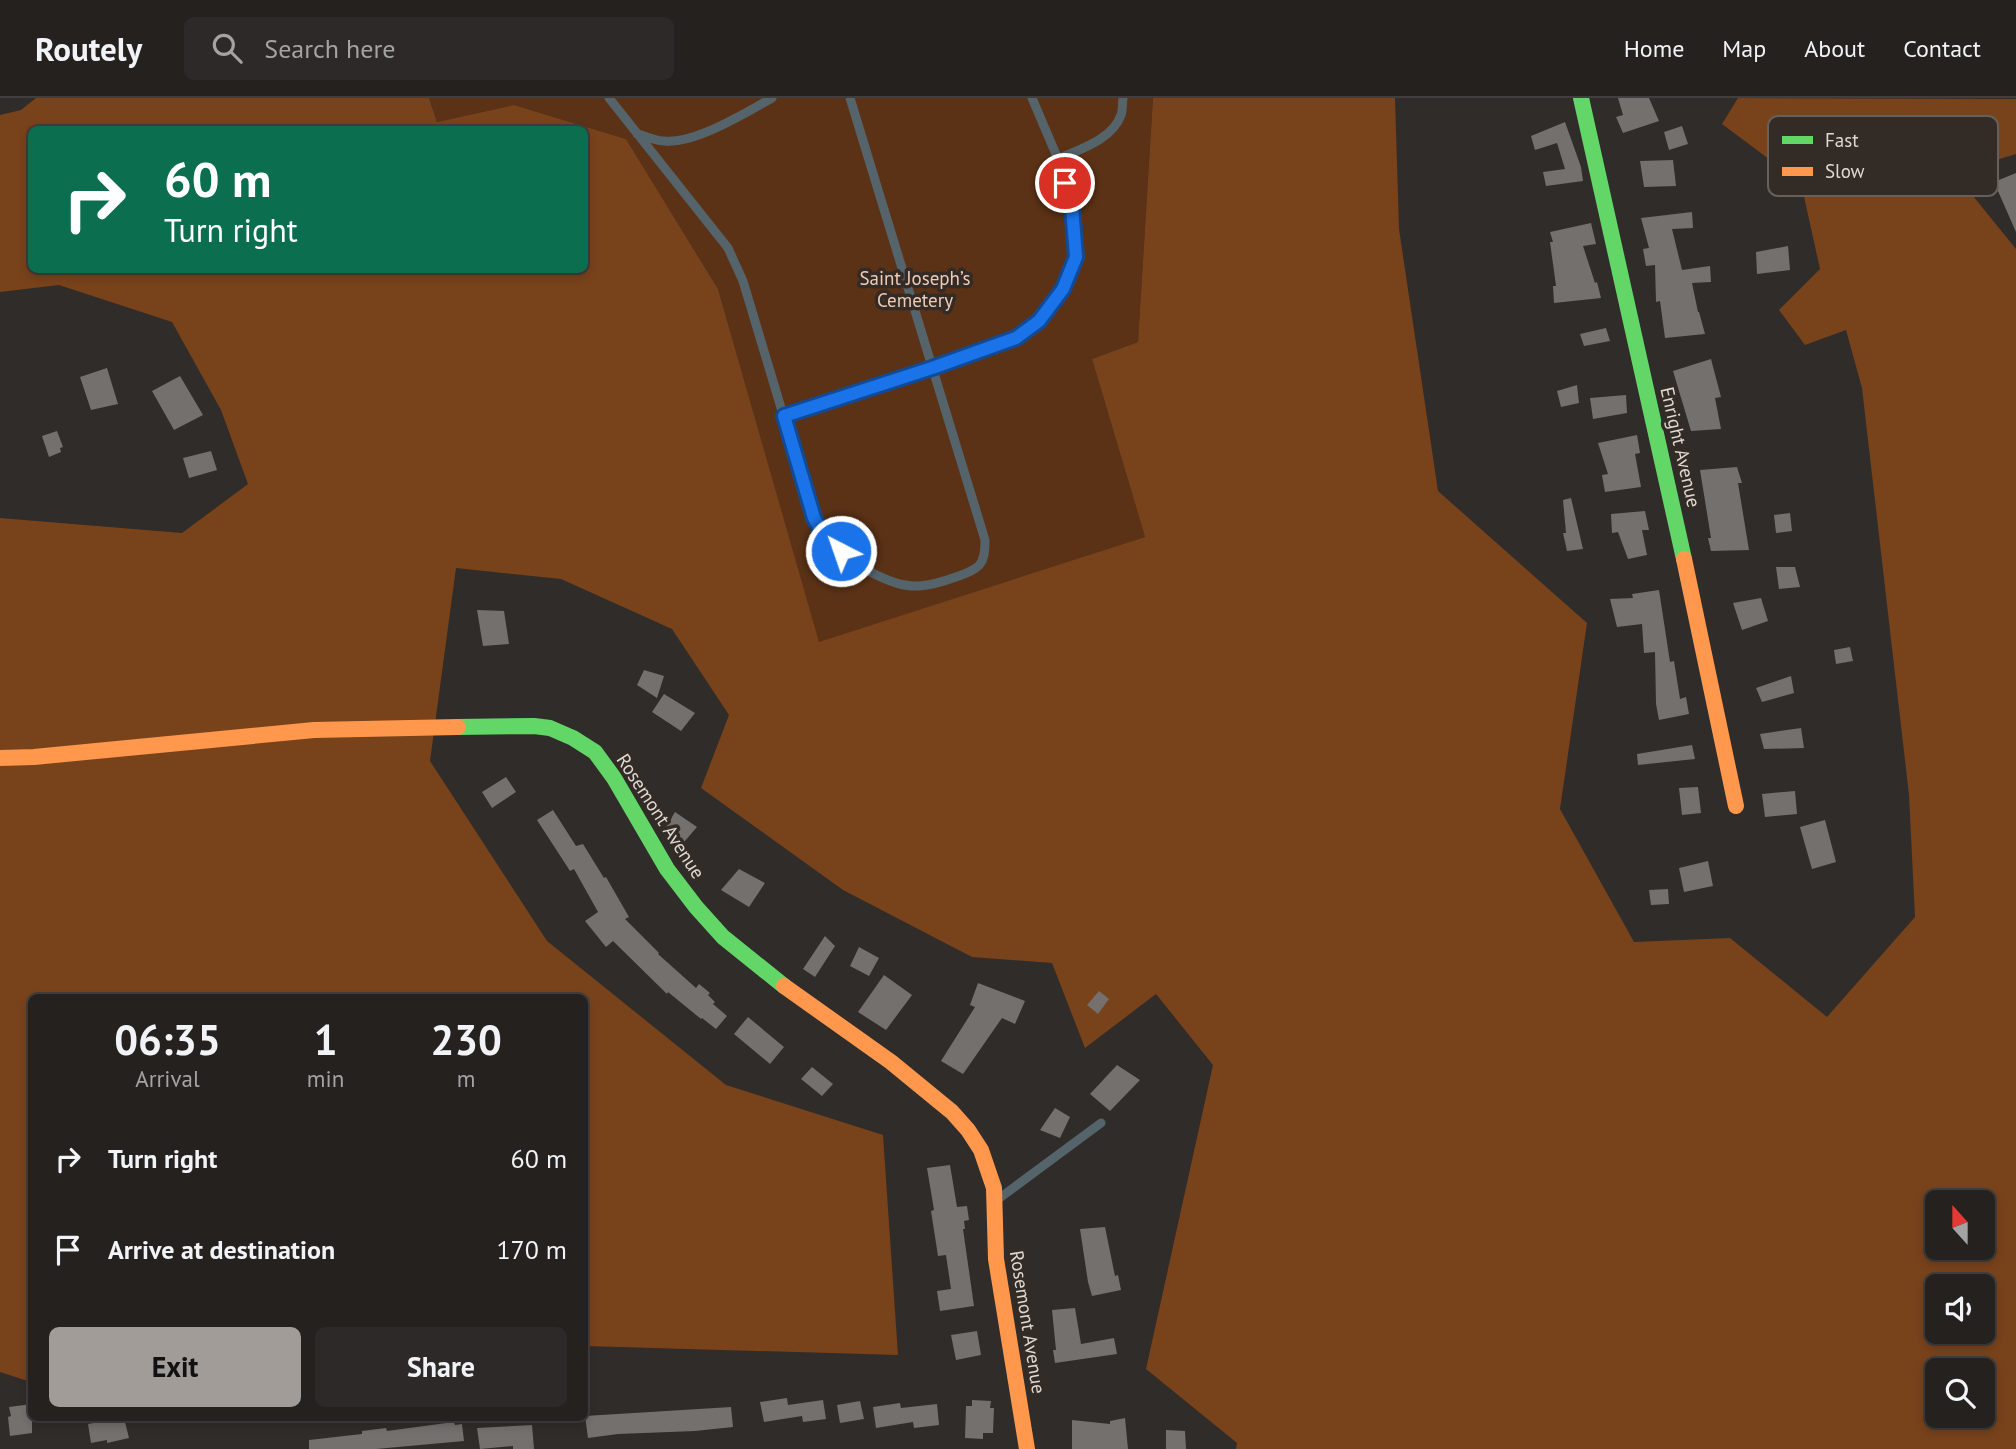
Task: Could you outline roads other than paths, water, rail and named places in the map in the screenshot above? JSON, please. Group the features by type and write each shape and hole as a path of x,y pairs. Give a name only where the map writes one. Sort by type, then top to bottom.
{"street":[{"name":"Enright Avenue","path":"1581,98 1681,544 1736,806"},
{"name":"Rosemont Avenue","path":"0,758 314,730 534,726 550,728 595,752 614,778 667,869 723,937 800,999 891,1062 952,1112 981,1150 994,1188 996,1259 1027,1449"}],"lane":[{"path":"609,98 728,248 743,281 814,518 825,537 857,564 894,583 918,586 949,580 977,569 985,558 985,540 850,98"},
{"path":"637,134 665,142 693,137 772,98"},
{"path":"784,416 1016,338 1039,321 1063,289 1076,257 1072,207 1058,159 1032,98"},
{"path":"1058,159 1110,133 1121,115 1123,98"},
{"path":"996,1201 1101,1122"}],"park label":[{"name":"Saint Joseph’s Cemetery","path":"915,289"}]}
